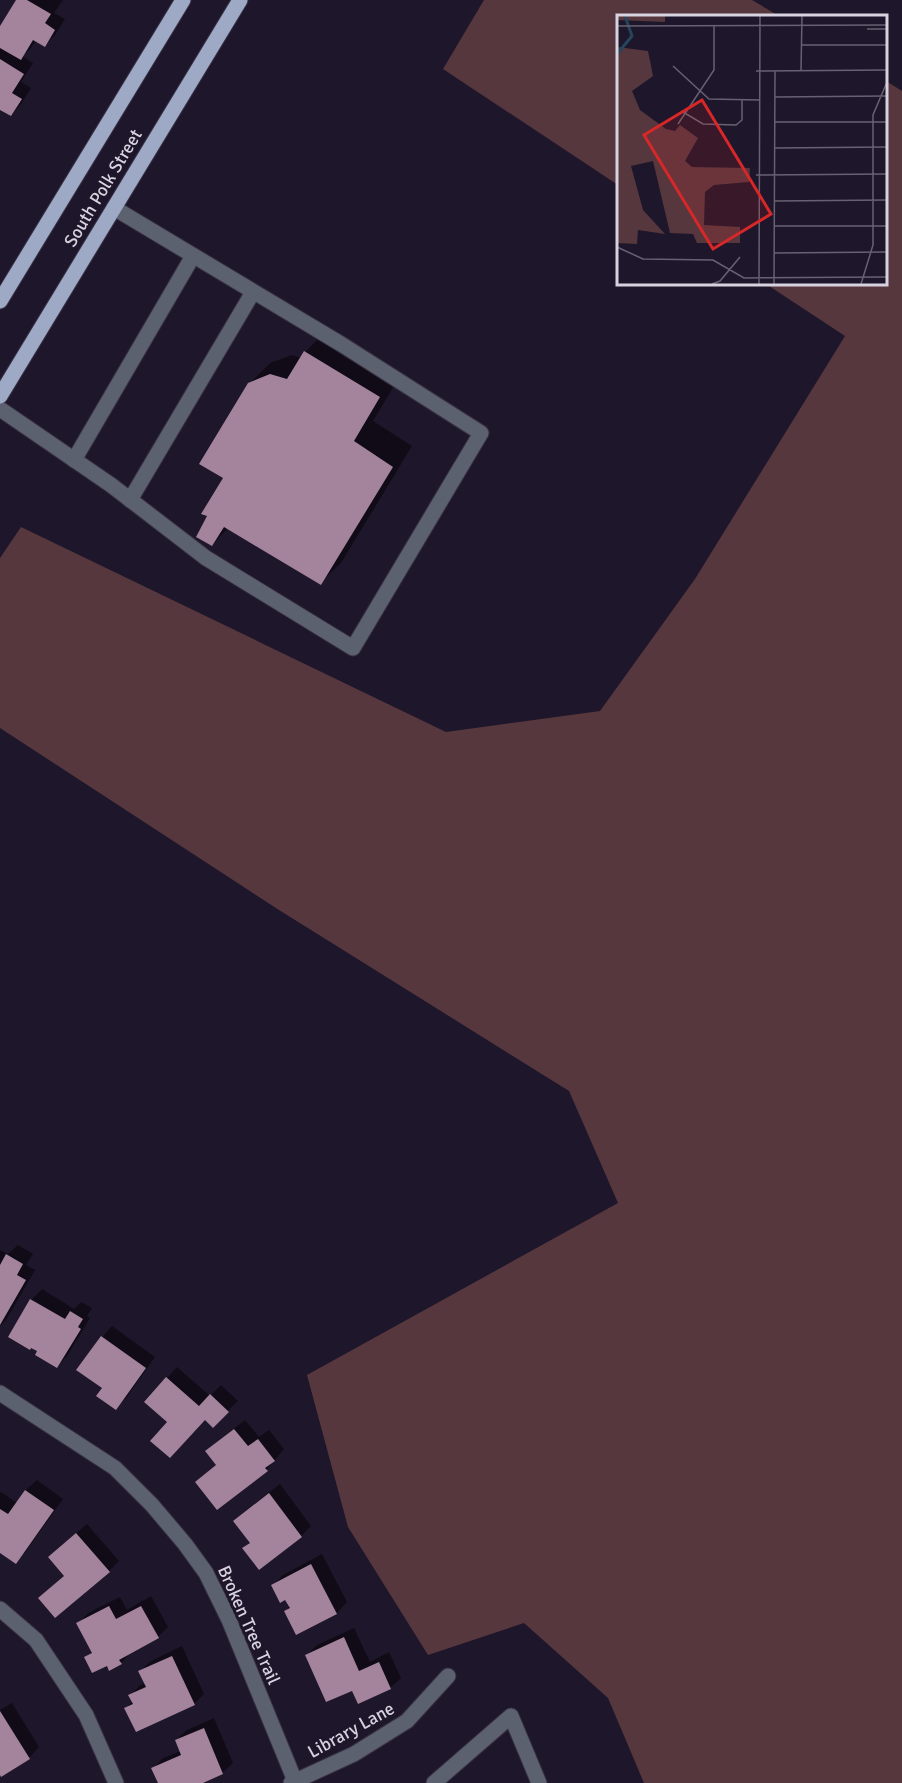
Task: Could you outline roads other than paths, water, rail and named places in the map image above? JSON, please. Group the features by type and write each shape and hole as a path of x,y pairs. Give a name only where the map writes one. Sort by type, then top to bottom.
{"main road":[{"name":"South Polk Street","path":"0,301 183,0"},
{"name":"South Polk Street","path":"0,396 240,0"}],"street":[{"path":"0,409 130,500 206,558 353,648 481,433 341,344 114,208"},
{"path":"74,460 194,256"},
{"path":"130,500 253,292"},
{"name":"Broken Tree Trail","path":"0,1393 115,1468 152,1504 185,1544 206,1573 229,1620 293,1782"},
{"path":"0,1609 36,1640 86,1716 116,1783"},
{"name":"Library Lane","path":"293,1782 354,1754 407,1721 448,1676"},
{"path":"435,1783 511,1716 539,1783"}]}
